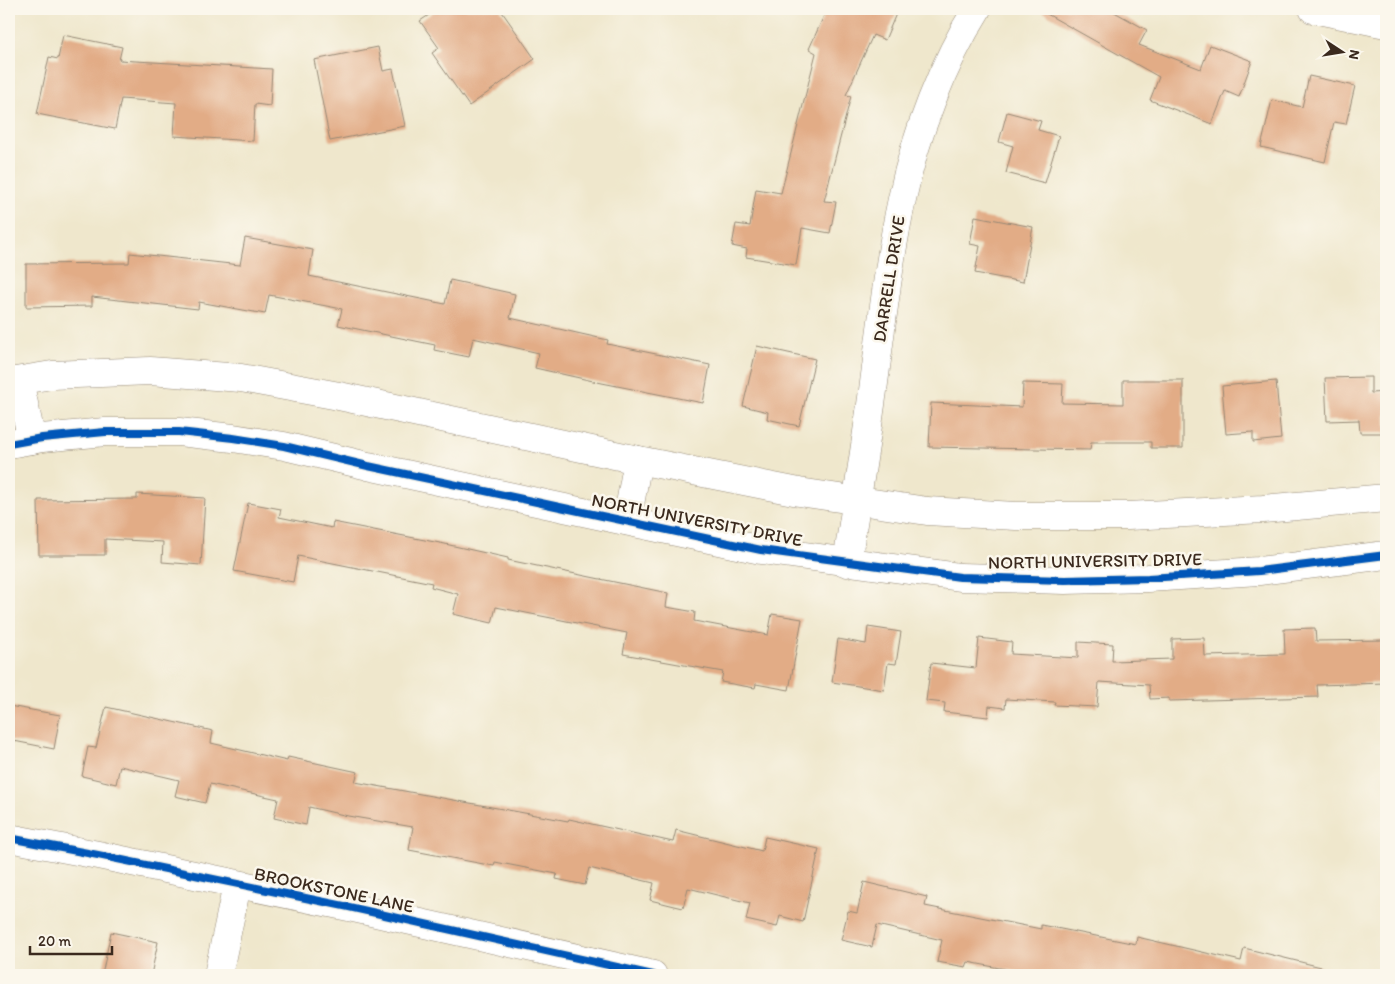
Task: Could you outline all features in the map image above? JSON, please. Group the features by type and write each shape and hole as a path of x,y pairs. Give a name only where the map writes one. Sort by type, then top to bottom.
{"street":[{"name":"DARRELL DRIVE","path":"847,563 902,199 912,160 942,76 976,9"},
{"path":"1313,9 1386,24"},
{"path":"20,442 14,381 52,375 150,371 241,378 339,396 638,460 799,492 927,510 996,515 1128,516 1263,509 1386,498"},
{"name":"NORTH UNIVERSITY DRIVE","path":"20,442 105,432 179,432 233,438 284,446 368,466 761,550 960,577 1074,580 1148,578 1259,570 1386,555"},
{"path":"627,521 638,460"},
{"name":"BROOKSTONE LANE","path":"9,838 348,907 653,975"},
{"path":"218,975 237,885"}],"building":[{"path":"438,9 500,9 535,59 469,106 432,53 439,48 420,21"},
{"path":"827,9 898,9 885,40 873,35 846,95 851,96 824,201 836,202 830,233 802,228 796,265 746,257 747,249 732,246 736,224 750,226 756,189 781,193 816,53 809,49"},
{"path":"1038,9 1109,9 1147,30 1139,45 1201,69 1210,45 1252,61 1239,97 1225,91 1212,124 1150,100 1159,77"},
{"path":"63,35 122,47 119,60 272,69 270,106 255,104 253,141 174,136 176,103 121,99 115,129 37,114 49,57 58,59"},
{"path":"378,47 383,71 393,69 405,126 330,141 314,60"},
{"path":"1309,76 1355,86 1346,124 1334,122 1325,162 1261,147 1272,100 1302,107"},
{"path":"1007,112 1041,121 1038,130 1059,136 1045,183 1006,173 1013,146 999,142"},
{"path":"975,216 1033,227 1023,282 975,273 980,246 970,244"},
{"path":"245,238 313,250 309,276 445,304 450,280 515,294 510,318 608,340 607,344 710,365 703,403 535,368 539,353 473,338 469,357 434,350 435,345 338,325 342,309 269,295 265,314 199,302 198,309 92,297 92,306 26,307 26,264 129,263 130,253 240,265"},
{"path":"757,346 815,359 799,426 767,419 768,412 743,406"},
{"path":"1371,377 1371,393 1386,392 1386,433 1360,433 1359,420 1327,421 1325,378"},
{"path":"1123,380 1183,380 1183,448 1151,448 1151,442 1091,442 1090,450 929,447 931,403 1022,407 1023,383 1063,384 1062,403 1123,404"},
{"path":"1276,381 1281,439 1253,442 1253,432 1226,434 1222,386"},
{"path":"137,494 205,498 201,565 162,562 163,542 105,539 105,555 39,555 38,500 137,499"},
{"path":"248,503 281,509 279,517 332,528 333,522 445,544 508,558 508,560 668,593 666,607 695,612 694,621 768,635 772,614 802,619 789,690 756,684 755,688 721,682 723,672 623,654 627,633 496,607 492,623 453,614 458,594 431,587 432,583 298,556 293,582 234,571"},
{"path":"868,627 901,632 896,664 888,663 884,690 832,682 838,639 866,644"},
{"path":"1315,628 1316,641 1386,640 1386,683 1317,685 1318,697 1169,701 1169,698 1150,699 1149,685 1099,682 1097,707 1054,705 1055,702 1006,699 1005,708 989,706 988,717 944,712 945,703 926,701 931,663 976,668 979,638 1012,642 1011,654 1078,658 1078,642 1113,644 1112,661 1172,659 1172,639 1204,638 1205,656 1285,654 1284,629"},
{"path":"9,706 60,715 54,749 9,740"},
{"path":"106,707 213,731 211,743 287,761 288,757 358,772 355,782 568,821 569,819 673,842 676,830 762,851 765,837 819,849 803,922 780,916 777,927 746,920 750,903 688,888 683,908 650,900 654,883 589,868 585,885 556,879 557,874 495,862 494,866 409,850 413,827 309,807 306,825 274,818 278,799 210,784 205,803 175,796 179,780 120,766 116,784 82,776 88,747 96,748"},
{"path":"864,882 927,897 925,906 1041,929 1041,925 1136,944 1137,937 1241,961 1244,948 1321,967 1320,975 1036,975 968,962 966,967 937,962 942,940 877,925 872,947 841,940 848,911 857,913"},
{"path":"111,932 158,942 151,975 102,975"}],"cycle path":[{"path":"9,444 42,438 105,432 179,432 233,438 284,446 368,466 761,550 960,577 1065,580 1148,578 1259,571 1386,555"},
{"path":"9,838 349,907 653,975"}]}
